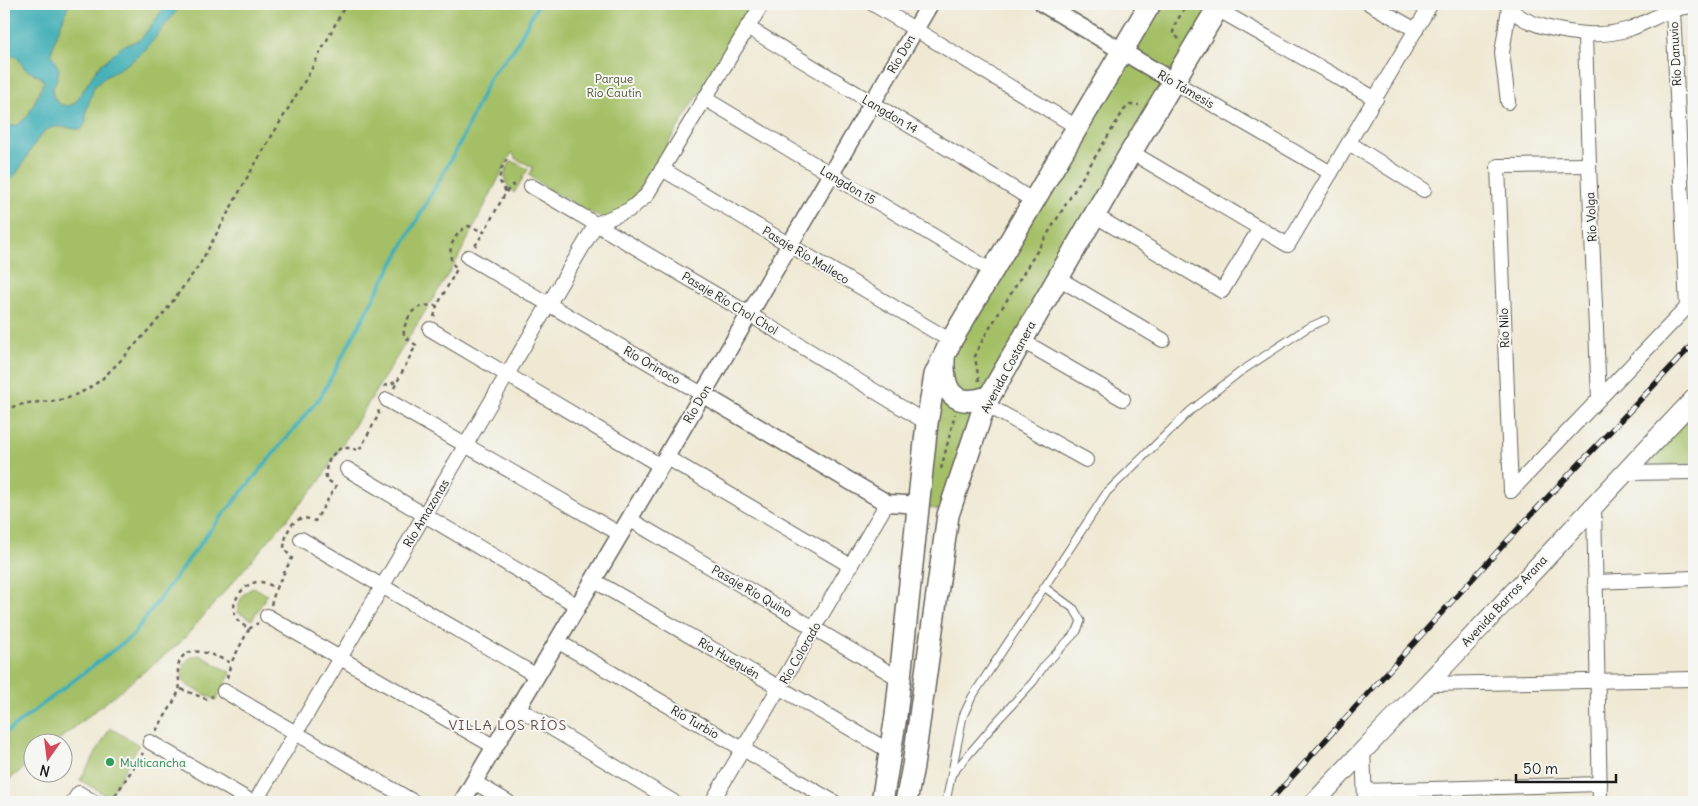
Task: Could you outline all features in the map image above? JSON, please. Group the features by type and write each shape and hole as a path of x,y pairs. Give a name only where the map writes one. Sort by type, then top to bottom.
{"main road":[{"path":"882,802 900,679 917,507 935,375 947,348 1150,4"},
{"name":"Avenida Costanera","path":"906,802 913,766 948,515 986,401 1131,152 1219,7"},
{"path":"947,348 944,374 947,386 952,394 959,400 986,401"},
{"name":"Avenida Barros Arana","path":"1315,802 1694,399"}],"street":[{"path":"596,224 629,210 646,196 762,4"},
{"path":"873,4 1077,127"},
{"name":"Río Don","path":"462,802 664,461 930,4"},
{"name":"Río Támesis","path":"1043,4 1331,173"},
{"path":"1370,4 1416,30"},
{"path":"1131,152 1288,245 1431,4"},
{"path":"1508,6 1532,23 1585,35 1607,34 1628,29 1673,10 1694,5"},
{"path":"1508,6 1502,53 1508,102"},
{"path":"1219,7 1376,99"},
{"name":"Río Danuvio","path":"1673,10 1690,304"},
{"name":"Langdon 14","path":"747,27 1034,201"},
{"name":"Río Volga","path":"1585,35 1599,399"},
{"name":"Langdon 15","path":"704,98 992,271"},
{"path":"1349,144 1424,190"},
{"name":"Río Nilo","path":"1589,165 1498,166 1511,491 1599,399"},
{"name":"Pasaje Río Malleco","path":"662,169 790,245 947,348"},
{"name":"Pasaje Río Chol Chol","path":"531,186 749,314 927,423"},
{"path":"1094,216 1222,291 1260,228"},
{"name":"Río Amazonas","path":"254,802 596,224"},
{"name":"Río Orinoco","path":"468,257 887,503 906,504 917,507"},
{"path":"1058,278 1163,340"},
{"path":"1599,399 1690,304"},
{"path":"430,329 507,375 851,566"},
{"path":"1021,340 1123,399"},
{"path":"382,400 466,445 620,534"},
{"path":"986,401 1086,460"},
{"path":"347,469 578,606"},
{"path":"1624,474 1694,472"},
{"name":"Río Colorado","path":"712,802 887,503"},
{"path":"1594,504 1600,802"},
{"name":"Pasaje Río Quino","path":"629,519 900,679"},
{"path":"301,539 537,676"},
{"path":"1595,582 1694,578"},
{"name":"Río Huequén","path":"593,580 890,752"},
{"path":"268,616 494,747"},
{"name":"Río Turbio","path":"558,641 834,802"},
{"path":"1427,684 1694,679"},
{"path":"224,692 414,802"},
{"path":"518,708 674,802"},
{"path":"150,742 254,802"},
{"path":"1363,749 1365,797 1600,784"},
{"path":"474,782 508,802"},
{"path":"76,798 94,802"}],"lane":[{"path":"946,802 963,716 972,697 1107,492 1190,410 1240,372 1307,328 1325,320"},
{"path":"952,774 1033,682 1044,666 1076,632 1081,621 1074,609 1044,587"}],"path":[{"path":"4,409 28,403 54,402 86,390 101,380 164,313 200,264 248,176 310,72 346,4"},
{"path":"111,802 150,742 180,689 178,667 182,658 195,651 204,652 230,663 249,629 237,621 234,614 236,600 243,588 256,582 276,588 292,558 284,549 288,530 299,519 306,517 315,521 336,486 326,479 326,464 330,458 341,448 352,448 359,451 379,414 384,386 398,381 416,346 404,333 410,315 419,307 437,306 457,269 451,260 451,249 461,230 469,226 484,232 506,192 499,180 501,169 508,157"},
{"path":"180,689 206,699 224,692"}],"green space":[{"name":"Parque Río Cautín","path":"4,4 756,4 616,226 546,188 529,175 533,167 516,159 512,152 457,260 320,481 181,642 66,734 22,734 22,769 4,784"},
{"path":"1154,4 1216,4 982,403 946,512 921,505 938,375"},
{"path":"512,161 528,169 514,193 507,186 505,177 506,169"},
{"path":"1694,411 1694,464 1643,465"},
{"path":"254,587 267,595 252,620 237,612 242,597"},
{"path":"200,655 231,673 216,700 185,684 183,679 182,669 186,661"},
{"name":"Multicancha","path":"110,728 139,745 109,797 80,780"}],"water":[{"path":"13,4 69,4 51,54 59,69 52,89 53,96 57,102 69,106 75,103 98,67 123,46 139,40 167,4 182,4 147,48 132,61 104,78 94,87 86,112 86,122 81,130 54,127 46,130 17,172 4,183 4,127 18,125 28,116 44,82 42,78 25,69 17,57 12,56 4,59 4,20"}],"waterway":[{"path":"4,734 132,636 209,532 321,396 461,141 491,75 514,49 538,4"}],"railway":[{"path":"1269,802 1528,518 1694,343"}],"place":[{"name":"Multicancha","path":"110,762"}],"district":[{"name":"VILLA LOS RÍOS","path":"508,725"}]}
